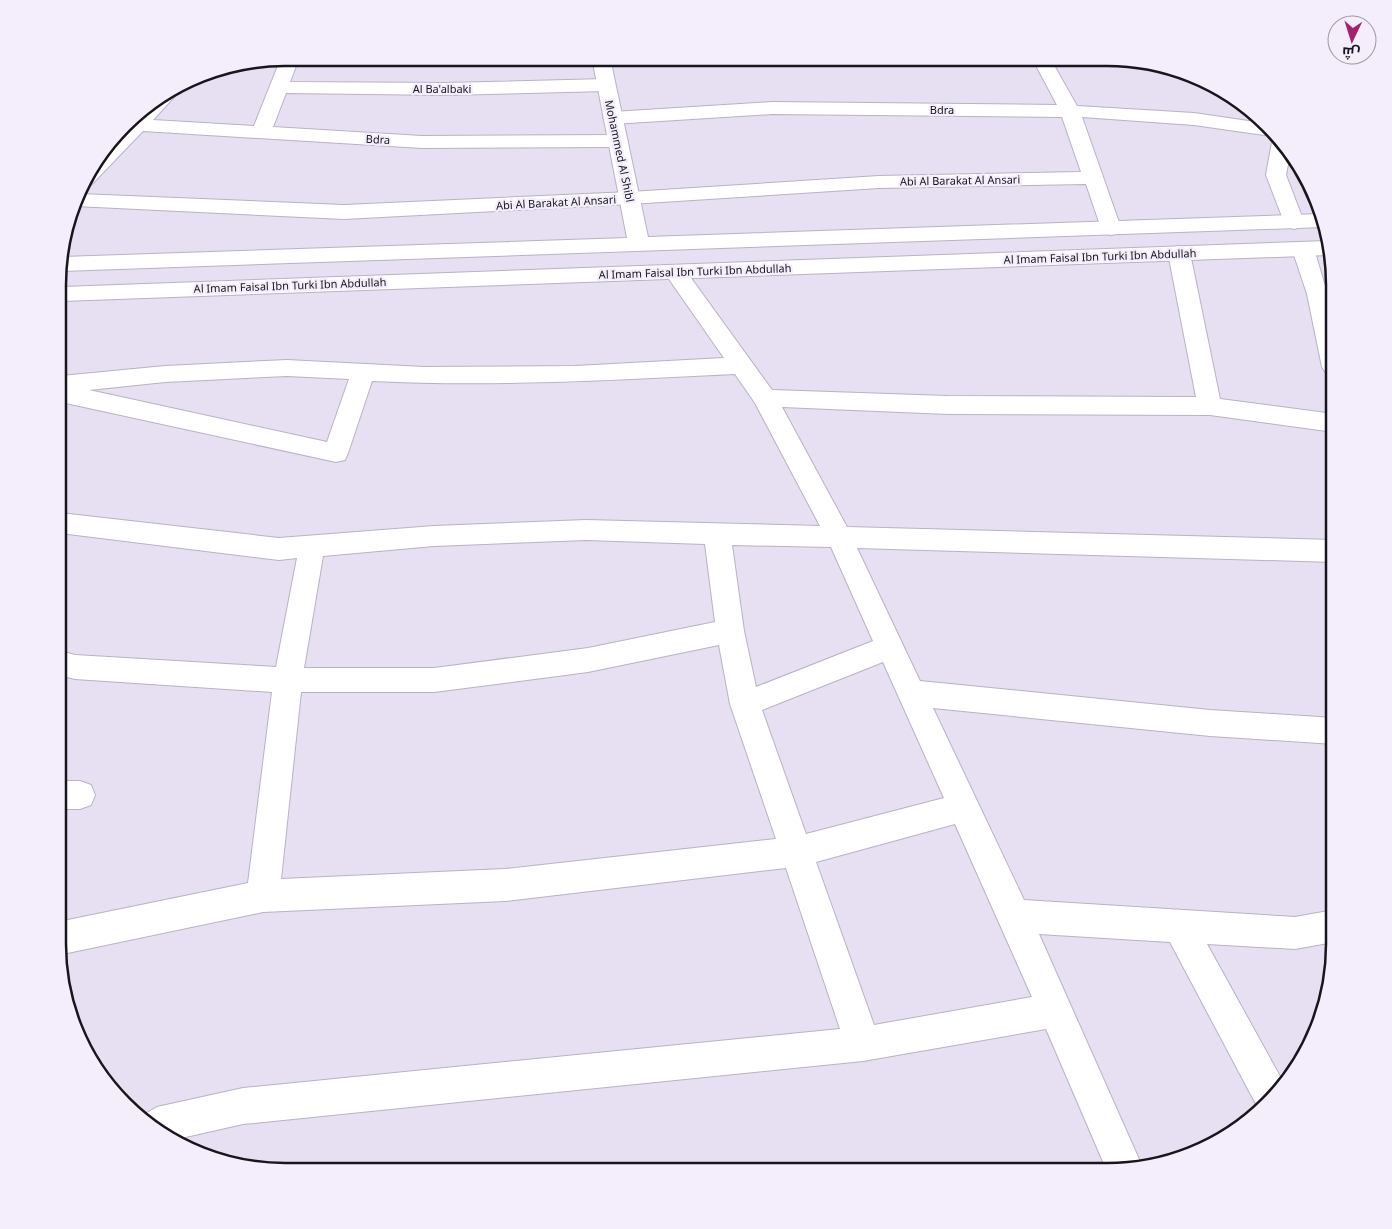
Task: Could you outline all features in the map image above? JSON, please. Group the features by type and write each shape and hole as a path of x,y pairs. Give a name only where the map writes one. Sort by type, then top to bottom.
{"street":[{"path":"261,133 287,66"},
{"name":"Mohammed Al Shibl","path":"602,66 639,244"},
{"path":"1045,66 1070,111 1111,228"},
{"name":"Al Ba'albaki","path":"278,87 445,89 606,85"},
{"name":"Bdra","path":"613,118 772,108 1070,111 1194,118 1260,128"},
{"path":"124,137 145,118"},
{"name":"Bdra","path":"138,125 422,142 618,141"},
{"path":"1280,152 1276,175 1294,222"},
{"name":"Abi Al Barakat Al Ansari","path":"84,200 344,212 630,198 880,182 1094,178"},
{"path":"68,264 1316,220"},
{"name":"Al Imam Faisal Ibn Turki Ibn Abdullah","path":"66,294 1323,248"},
{"path":"1304,249 1326,295"},
{"path":"1179,254 1210,406"},
{"path":"675,272 766,398 839,537 1014,916 1121,1162"},
{"path":"66,384 165,374 287,368 424,375 575,374 742,365"},
{"path":"66,394 336,453 363,372"},
{"path":"766,398 948,405 1210,406 1326,422"},
{"path":"66,524 278,549 434,536 586,530 1326,551"},
{"path":"717,534 730,631 745,704 863,1044"},
{"path":"263,896 288,680 312,546"},
{"path":"66,665 75,667 288,680 434,680 588,660 730,631"},
{"path":"745,704 890,647"},
{"path":"911,693 1210,723 1326,730"},
{"path":"66,937 263,896 506,886 797,852 963,807"},
{"path":"1014,916 1294,934 1326,928"},
{"path":"1179,926 1269,1091"},
{"path":"161,1124 242,1106 863,1044 1055,1010"}]}
